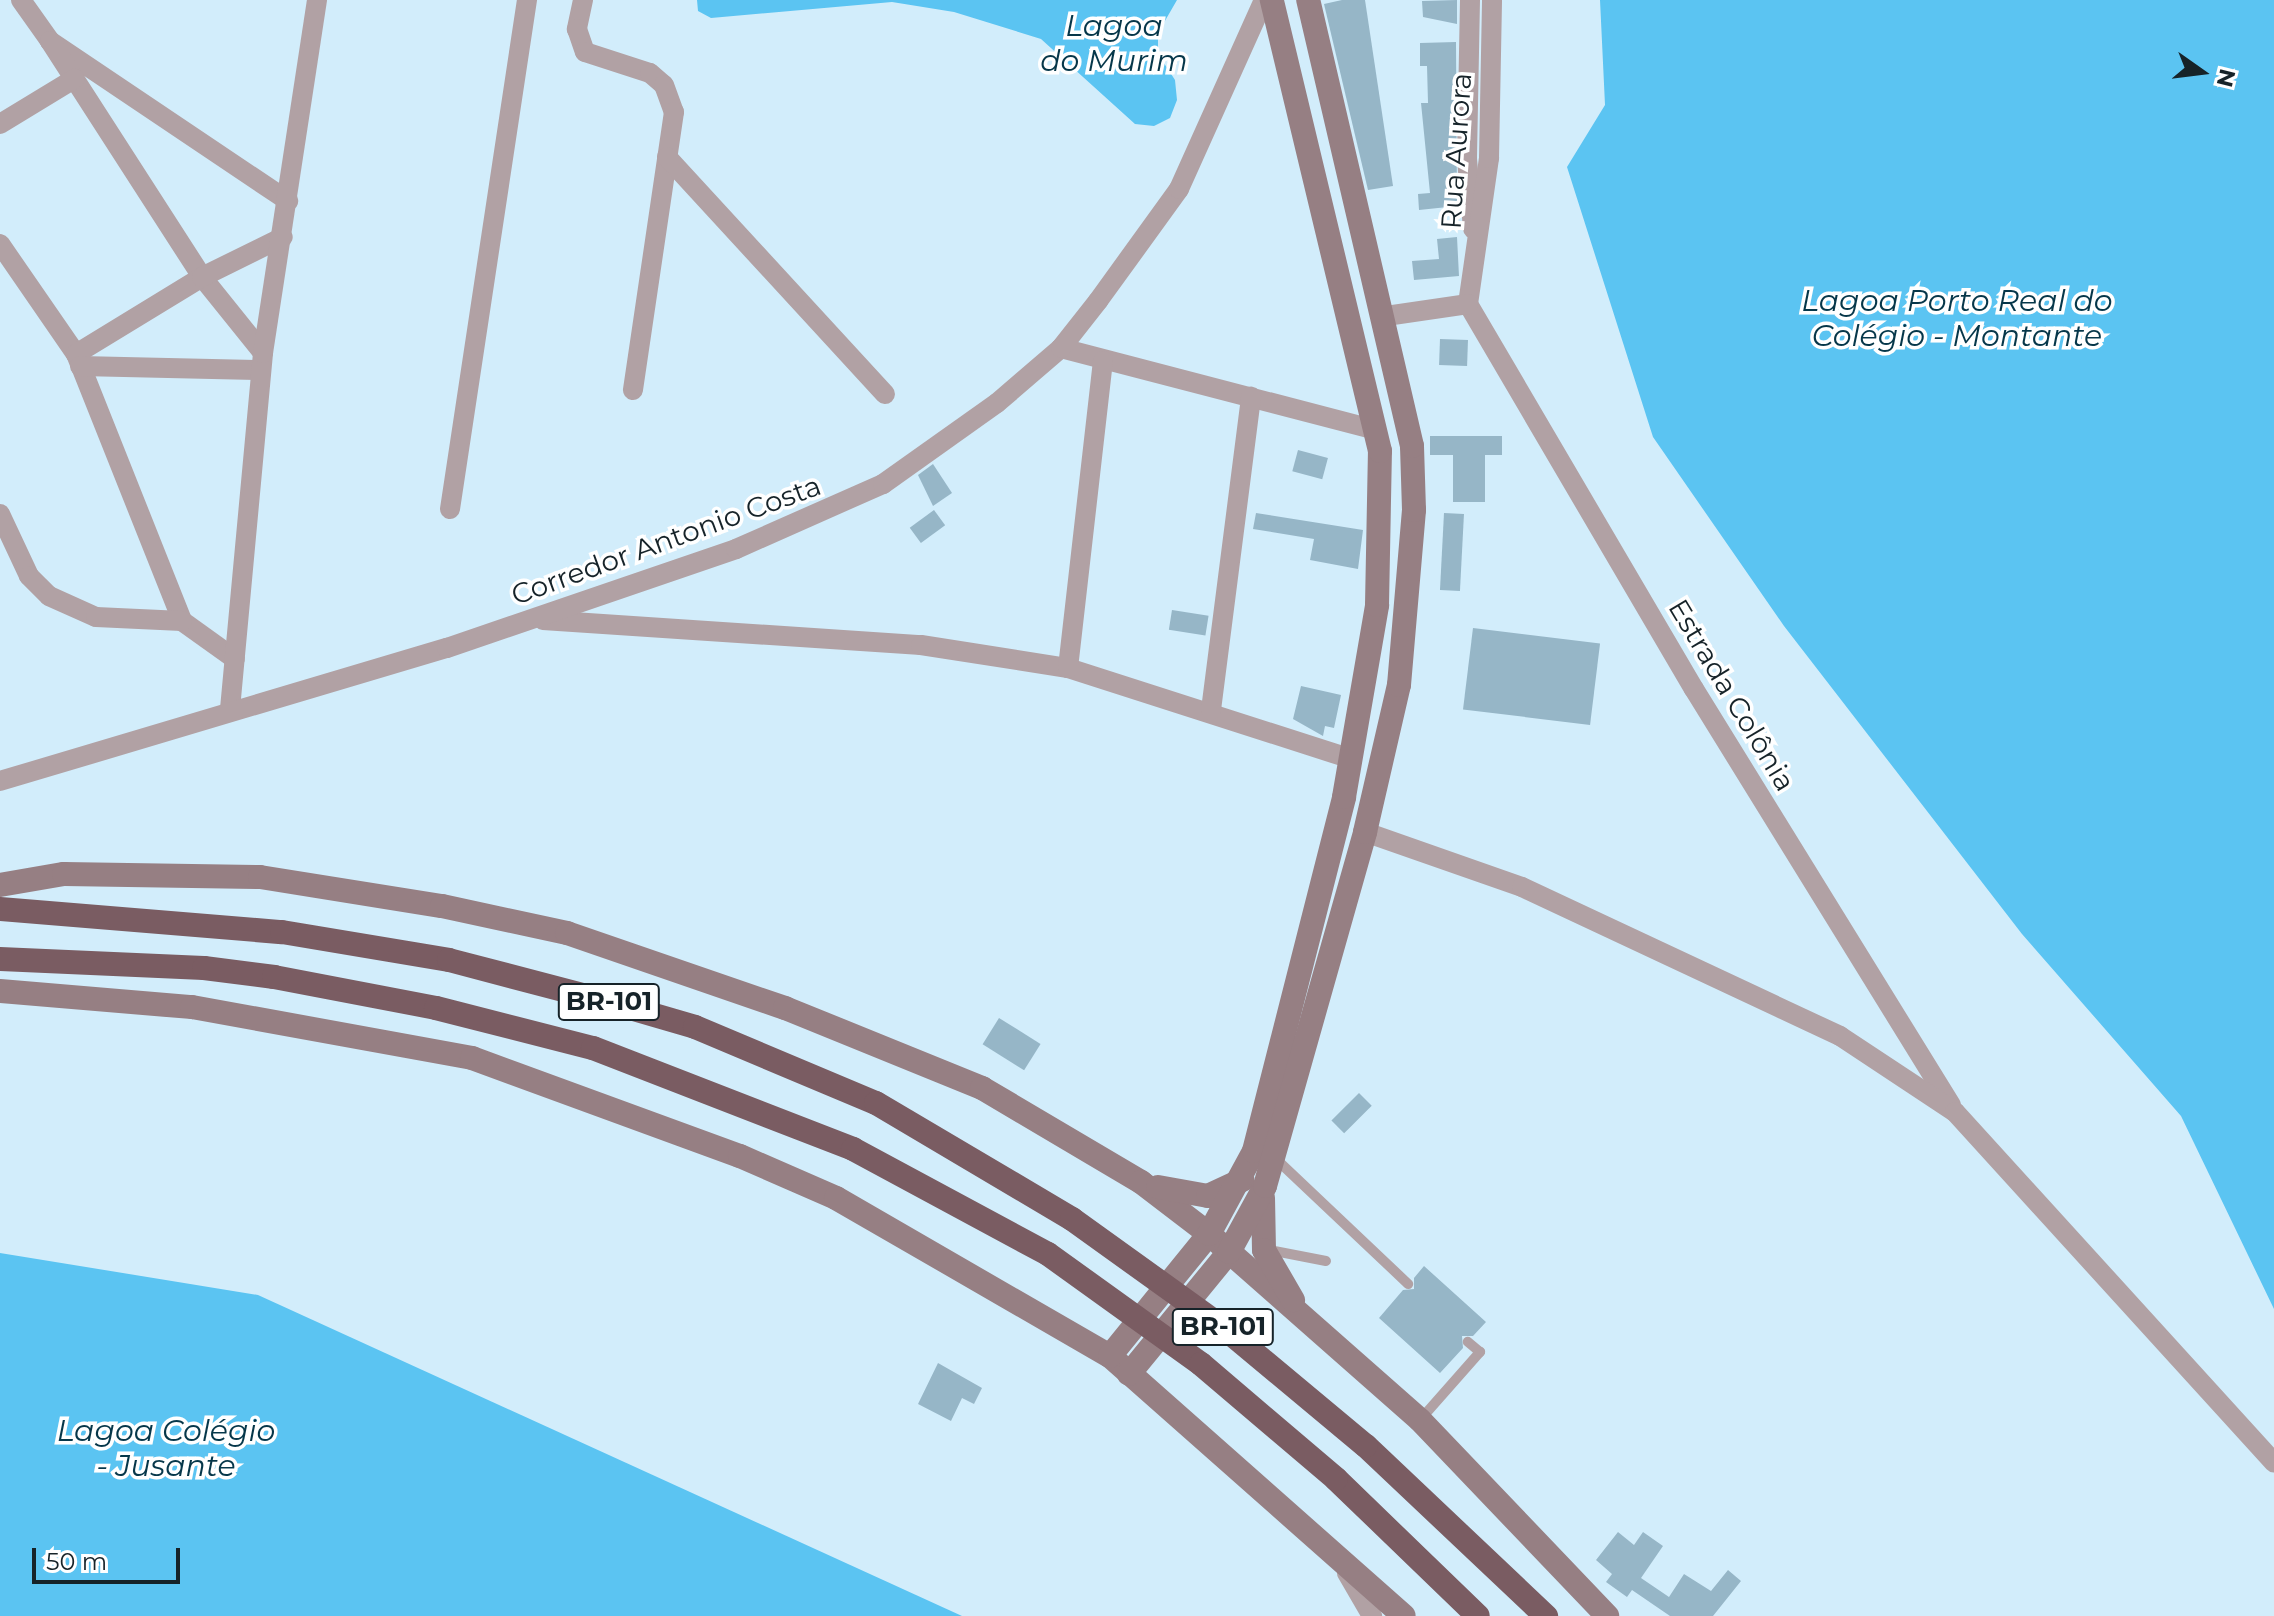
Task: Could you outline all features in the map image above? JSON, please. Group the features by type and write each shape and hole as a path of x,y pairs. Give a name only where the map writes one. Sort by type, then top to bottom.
{"highway":[{"name":"BR-101","path":"0,909 282,932 449,960 695,1027 876,1103 1072,1219 1229,1332 1366,1446 1546,1616"},
{"name":"BR-101","path":"0,959 110,963 289,980 593,1048 853,1149 1048,1254 1201,1364 1336,1479 1478,1616"}],"main road":[{"path":"1264,1155 1352,759 1377,605 1376,440 1272,0"},
{"path":"1129,1374 1229,1252 1264,1155 1365,832 1391,733 1407,616 1412,446 1386,316 1308,0"},
{"path":"1376,440 1412,446"},
{"name":"BR-101","path":"0,885 64,874 260,877 567,933 785,1008 982,1088 1141,1182 1209,1234 1420,1420 1607,1616"},
{"path":"0,991 192,1007 472,1058 740,1156 836,1198 1110,1356 1404,1616"},
{"path":"1141,1182 1191,1197 1254,1183"},
{"path":"1110,1356 1254,1183"},
{"path":"1254,1183 1264,1250 1299,1314"}],"street":[{"path":"21,0 202,277 262,361"},
{"path":"230,709 262,361 317,0"},
{"path":"450,509 527,0"},
{"path":"583,0 577,29 585,52 650,73 664,85 674,112 633,390"},
{"name":"Corredor Antonio Costa","path":"0,781 531,619 839,508 949,439 1061,348 1179,189 1264,0"},
{"name":"Rua Aurora","path":"1470,0 1467,159 1477,249"},
{"name":"Rua Aurora","path":"1477,249 1489,158 1492,0"},
{"path":"50,41 288,201"},
{"path":"0,124 74,79"},
{"path":"667,157 885,394"},
{"path":"78,360 202,277 283,237"},
{"path":"0,244 78,360 182,621 235,659"},
{"path":"1386,316 1468,304 1477,249"},
{"name":"Estrada Colônia","path":"1468,304 1694,689 1955,1112"},
{"path":"1061,348 1251,397 1376,440"},
{"path":"78,360 262,361"},
{"path":"1068,668 1103,361"},
{"path":"1211,710 1251,397"},
{"path":"0,514 29,576 49,596 96,617 182,621"},
{"path":"531,619 921,645 1068,668 1211,710 1352,759"},
{"path":"1365,832 1522,887 1840,1036 1955,1112 2274,1463"},
{"path":"1326,1549 1355,1582 1372,1616"}],"lane":[{"path":"1264,1155 1408,1284"},
{"path":"1264,1250 1326,1261"},
{"path":"1420,1420 1480,1352 1468,1342"}],"water":[{"name":"Lagoa do Murim","path":"697,0 1177,0 1158,33 1158,54 1175,80 1177,100 1170,118 1154,126 1135,124 1041,39 954,12 892,2 711,18 698,11"},
{"name":"Lagoa Porto Real do Colégio - Montante","path":"1600,0 2274,0 2274,1309 2181,1116 2022,934 1784,626 1653,437 1567,167 1605,105"},
{"name":"Lagoa Colégio - Jusante","path":"0,1253 258,1295 962,1616 0,1616"}],"building":[{"path":"1365,0 1393,186 1368,190 1324,4"},
{"path":"1457,0 1457,24 1423,17 1422,1"},
{"path":"1456,42 1457,206 1419,210 1418,194 1430,193 1421,103 1428,103 1427,66 1420,66 1420,43"},
{"path":"1457,237 1459,276 1414,280 1412,261 1439,259 1437,239"},
{"path":"1440,339 1468,340 1467,366 1439,365"},
{"path":"1430,436 1502,436 1502,455 1485,455 1485,502 1453,502 1453,455 1430,455"},
{"path":"1298,450 1328,458 1322,479 1292,471"},
{"path":"933,464 952,493 933,506 918,475"},
{"path":"934,510 945,525 921,543 910,528"},
{"path":"1256,513 1363,530 1358,569 1310,560 1314,539 1253,529"},
{"path":"1444,513 1464,514 1460,591 1440,590"},
{"path":"1172,610 1209,616 1205,636 1169,630"},
{"path":"1473,628 1600,644 1590,725 1463,709"},
{"path":"1301,686 1341,695 1334,728 1325,726 1323,736 1293,719"},
{"path":"999,1018 1041,1044 1024,1070 983,1044"},
{"path":"1359,1093 1372,1106 1344,1133 1331,1121"},
{"path":"1424,1266 1486,1322 1473,1336 1462,1336 1463,1348 1440,1373 1379,1318 1403,1290 1414,1289 1414,1278"},
{"path":"938,1363 982,1388 974,1404 962,1398 951,1421 918,1404"},
{"path":"1618,1532 1634,1545 1643,1532 1663,1546 1641,1578 1669,1597 1684,1574 1711,1591 1728,1570 1741,1581 1713,1616 1670,1616 1632,1590 1627,1597 1606,1582 1612,1574 1596,1560"}]}
